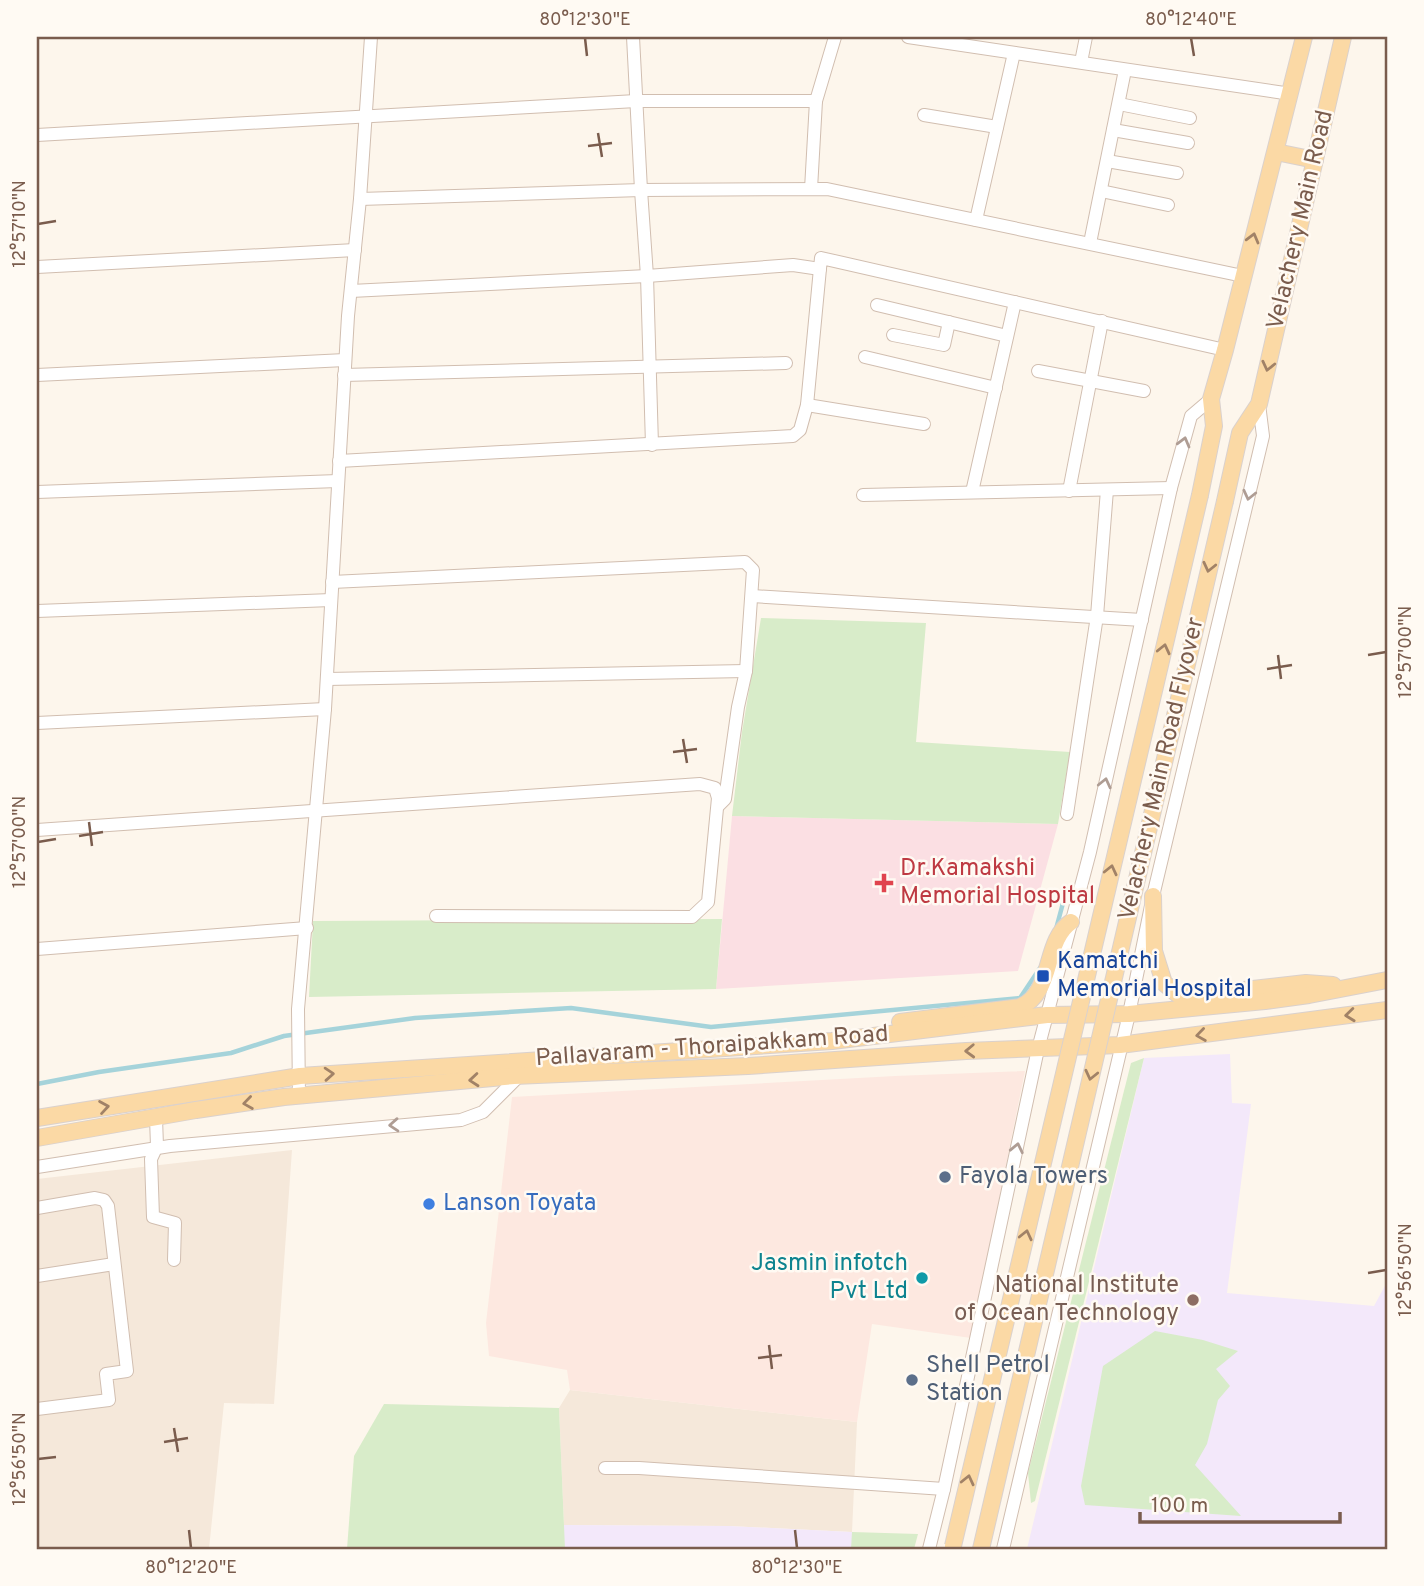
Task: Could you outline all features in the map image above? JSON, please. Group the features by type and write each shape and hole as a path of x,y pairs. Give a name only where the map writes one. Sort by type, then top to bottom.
{"main road":[{"name":"Velachery Main Road","path":"1210,399 1225,350 1304,37"},
{"name":"Velachery Main Road","path":"1259,404 1343,37"},
{"path":"1276,152 1315,160"},
{"name":"Velachery Main Road Flyover","path":"952,1548 1200,495 1214,426 1210,399"},
{"name":"Velachery Main Road Flyover","path":"981,1549 1240,433 1259,404"},
{"path":"1153,896 1154,951 1164,984 1181,997 1265,994"},
{"path":"867,1037 881,1024 1028,1004 1044,979 1062,928 1070,922"},
{"name":"Pallavaram - Thoraipakkam Road","path":"37,1118 300,1076 820,1042 1047,1016 1129,1014 1387,980"},
{"name":"Pallavaram - Thoraipakkam Road","path":"37,1138 196,1110 299,1096 519,1076 1121,1045 1387,1010"}],"street":[{"path":"299,1096 298,1009 325,709 344,374 371,37"},
{"path":"633,37 647,276 652,445"},
{"path":"811,189 816,101 835,37"},
{"path":"908,37 1291,94"},
{"path":"1082,62 1086,37"},
{"path":"976,220 1014,53"},
{"path":"1090,243 1125,70"},
{"path":"37,135 636,101 816,101"},
{"path":"1119,104 1190,118"},
{"path":"924,115 998,127"},
{"path":"1113,130 1188,143"},
{"path":"1107,160 1177,173"},
{"path":"360,199 641,190 827,189 1243,276"},
{"path":"1101,191 1168,205"},
{"path":"37,267 355,250"},
{"path":"339,461 793,436 800,430 807,405 821,258 1225,350"},
{"path":"351,291 647,276 793,265 820,269"},
{"path":"972,492 1015,302"},
{"path":"877,305 1007,336"},
{"path":"1069,491 1102,321"},
{"path":"893,335 944,345 949,322"},
{"path":"865,357 996,388"},
{"path":"37,375 345,360"},
{"path":"344,374 786,363"},
{"path":"1038,371 1144,391"},
{"path":"929,1549 1038,1049 1090,852 1171,488 1191,416 1210,399"},
{"path":"1003,1549 1129,1014 1153,896 1263,436 1259,404"},
{"path":"807,405 924,424"},
{"path":"37,492 338,481"},
{"path":"863,495 1171,488"},
{"path":"1067,814 1097,616 1107,490"},
{"path":"332,582 745,562 753,570 746,671 725,799 718,806"},
{"path":"752,596 1142,620"},
{"path":"37,611 331,600"},
{"path":"327,679 746,671"},
{"path":"37,723 325,709"},
{"path":"37,830 700,784 715,788 718,806 708,902 692,916 436,916"},
{"path":"37,948 307,928"},
{"path":"37,1167 170,1146 461,1120 484,1112 519,1076"},
{"path":"156,1118 157,1146 151,1158 153,1217 175,1223 174,1260"},
{"path":"37,1208 95,1198 104,1200 108,1206 127,1371 106,1374 109,1400 37,1409"},
{"path":"37,1276 114,1264"},
{"path":"605,1468 639,1468 944,1489"}],"shaded area":[{"name":"Dr.Kamakshi Memorial Hospital","path":"732,816 1058,824 1018,971 716,989"},
{"name":"National Institute of Ocean Technology","path":"1230,1054 1232,1103 1251,1104 1227,1293 1374,1306 1387,1282 1387,1549 1027,1549 1144,1058"},
{"path":"1025,1071 971,1338 872,1324 857,1422 570,1390 567,1370 489,1356 486,1323 512,1097"},
{"path":"292,1150 274,1404 224,1403 209,1549 37,1549 37,1179"},
{"path":"570,1390 857,1422 852,1532 729,1526 564,1525 559,1408"},
{"path":"564,1525 729,1526 852,1532 854,1549 531,1549 564,1532"}],"green space":[{"path":"761,618 926,623 916,742 1070,752 1058,824 732,816 742,732"},
{"path":"722,919 716,989 309,997 313,921"},
{"path":"1144,1058 1035,1501 1031,1503 1028,1473 1131,1063"},
{"path":"1155,1331 1203,1340 1238,1351 1216,1369 1230,1386 1218,1400 1207,1444 1195,1465 1241,1516 1085,1505 1081,1486 1103,1366"},
{"path":"384,1404 559,1408 565,1549 347,1549 354,1456"},
{"path":"852,1532 918,1534 914,1549 851,1549"}],"waterway":[{"path":"1056,929 1063,903"},
{"path":"37,1084 231,1053 284,1036 415,1018 571,1008 711,1027 1020,998 1040,968"}],"place":[{"name":"Dr.Kamakshi Memorial Hospital","path":"884,883"},
{"name":"Kamatchi Memorial Hospital","path":"1043,976"},
{"name":"Fayola Towers","path":"945,1177"},
{"name":"Lanson Toyata","path":"429,1204"},
{"name":"Jasmin infotch Pvt Ltd","path":"922,1278"},
{"name":"National Institute of Ocean Technology","path":"1193,1300"},
{"name":"Shell Petrol Station","path":"912,1380"}]}
